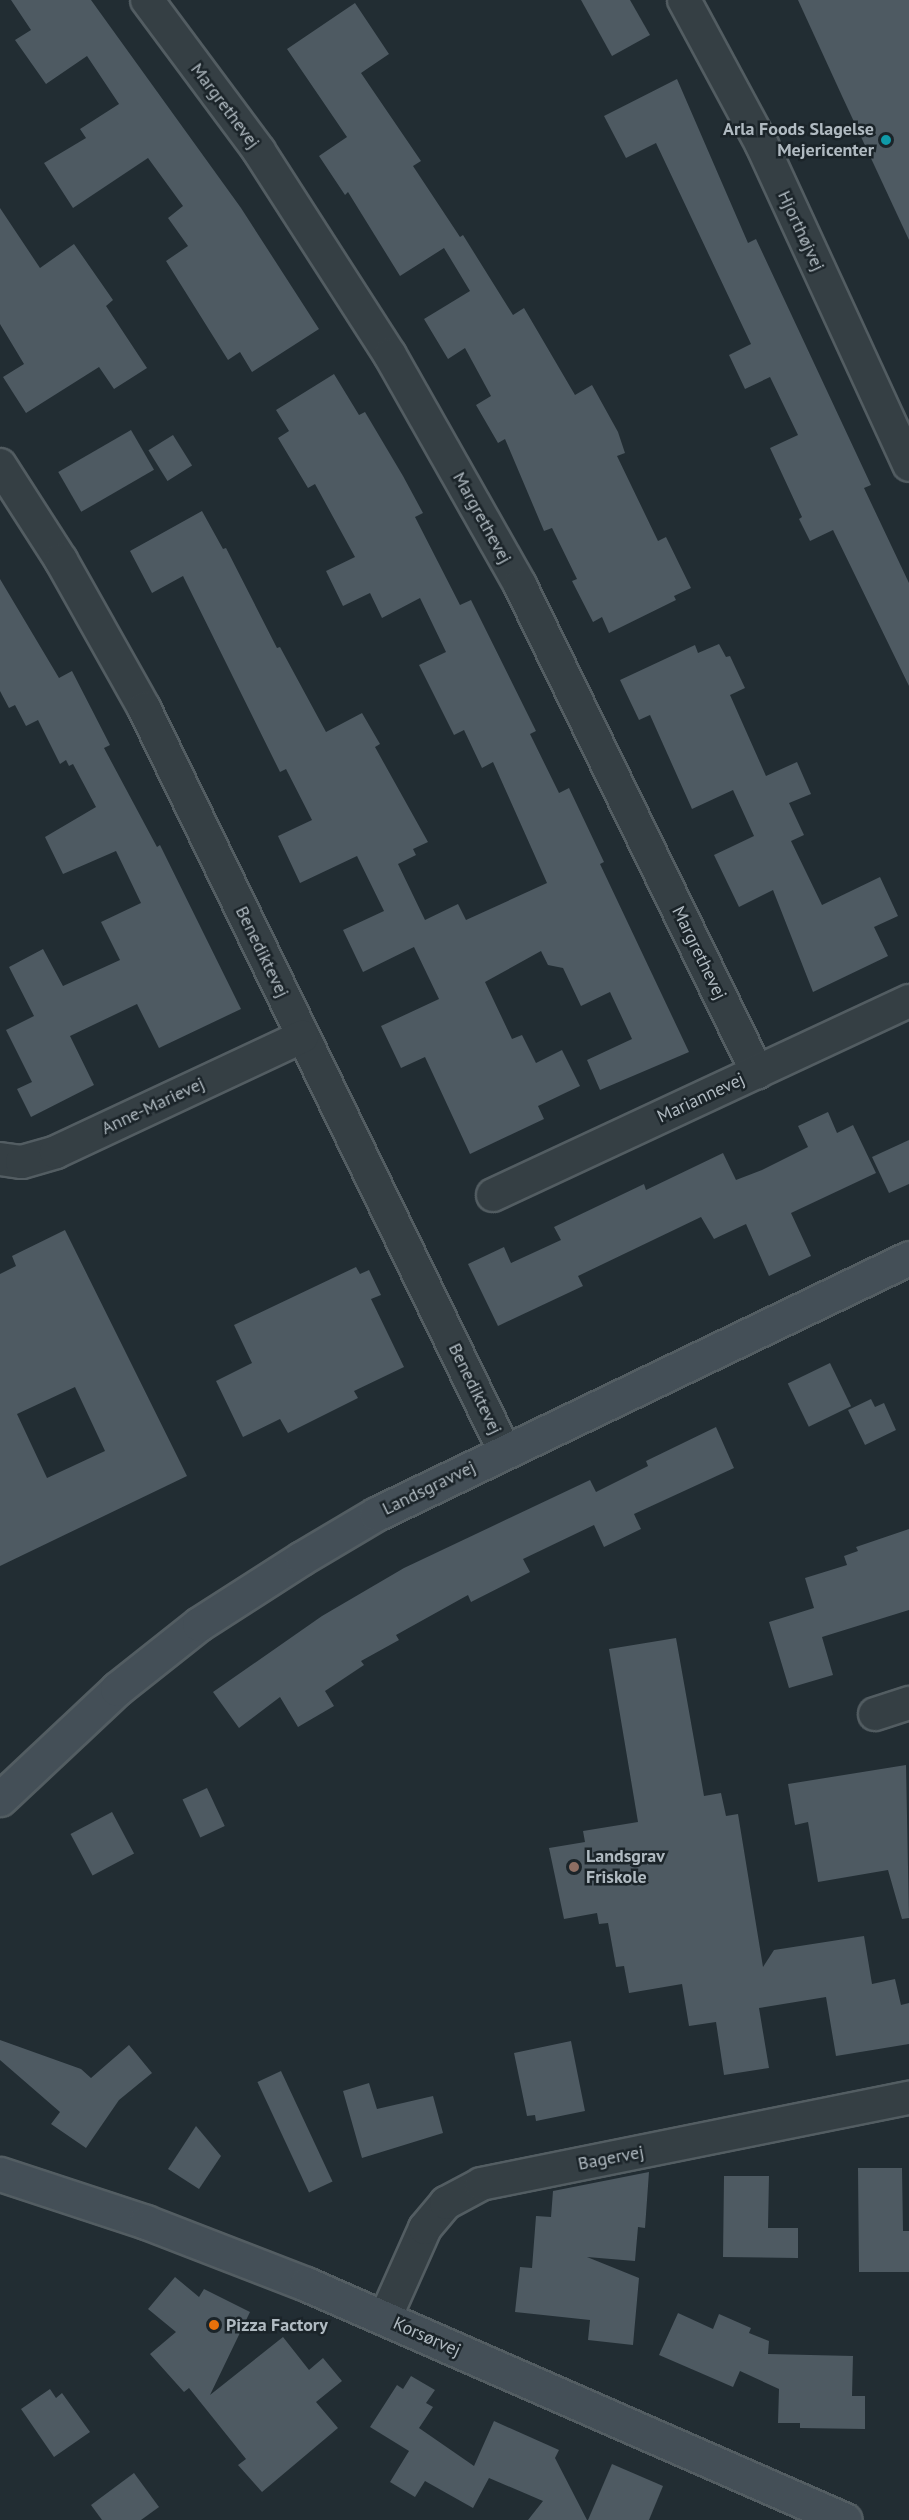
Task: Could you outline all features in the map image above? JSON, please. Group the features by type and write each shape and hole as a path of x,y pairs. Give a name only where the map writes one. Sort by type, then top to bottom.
{"street":[{"name":"Margrethevej","path":"147,0 259,151 390,355 519,585 757,1071"},
{"name":"Hjorthøjvej","path":"684,0 762,145 909,465"},
{"name":"Benediktevej","path":"0,465 61,560 144,708 504,1450"},
{"name":"Mariannevej","path":"493,1195 909,1001"},
{"name":"Anne-Marievej","path":"0,1159 22,1162 56,1152 302,1036"},
{"name":"Landsgravvej","path":"0,1799 117,1689 199,1624 376,1514 504,1450 909,1258"},
{"path":"875,1714 909,1703"},
{"name":"Bagervej","path":"385,2318 425,2228 446,2203 481,2184 909,2098"},
{"name":"Korsørvej","path":"0,2174 146,2222 385,2318 845,2520"}],"building":[{"path":"11,0 91,0 241,208 319,329 252,372 240,352 228,360 166,261 188,246 168,218 183,206 148,158 73,208 44,163 86,138 80,129 119,104 87,56 46,84 15,40 31,30"},
{"path":"581,0 630,0 650,35 612,56"},
{"name":"Arla Foods Slagelse Mejericenter","path":"798,0 909,0 909,240 842,96"},
{"path":"355,3 389,54 361,73 421,161 413,166 460,237 463,235 513,315 524,308 575,395 592,385 618,432 625,453 617,456 658,541 666,537 691,588 674,596 676,600 609,633 602,617 593,622 572,581 577,579 552,528 544,531 505,439 498,443 476,405 491,396 465,348 448,359 424,319 470,291 444,248 400,276 348,192 345,195 319,156 347,137 287,49"},
{"path":"677,79 748,243 756,239 871,485 864,488 909,583 909,686 833,530 810,541 799,519 802,517 770,448 798,435 770,377 745,389 729,355 751,344 656,143 626,158 604,116"},
{"path":"0,208 40,268 74,244 113,300 106,306 147,368 114,389 99,367 26,413 3,377 24,364 0,324"},
{"path":"334,374 359,415 365,412 403,476 423,513 415,517 460,605 471,600 536,731 530,734 559,793 569,788 604,862 600,864 689,1052 600,1090 587,1060 632,1039 610,992 581,1006 563,968 548,965 541,951 485,982 512,1039 522,1035 536,1063 562,1050 580,1086 538,1106 544,1119 470,1154 425,1057 401,1068 381,1026 439,999 414,947 363,972 343,930 384,911 357,856 300,883 278,836 312,820 286,769 280,772 183,576 152,593 130,551 202,511 223,549 226,548 277,648 280,647 326,732 362,713 380,744 375,747 428,842 413,849 416,855 398,864 425,920 458,904 466,920 547,883 493,762 482,768 464,730 454,735 419,665 446,652 420,598 382,618 370,593 343,606 326,571 355,557 315,484 308,488 278,438 289,431 276,410"},
{"path":"131,430 154,470 81,512 58,472"},
{"path":"173,435 192,466 167,481 148,450"},
{"path":"0,579 59,678 72,671 110,745 104,748 157,847 160,845 241,1009 159,1048 137,1004 70,1036 94,1085 31,1117 17,1089 32,1082 6,1030 34,1016 9,967 43,949 63,986 120,960 101,922 141,903 116,851 63,874 45,837 96,807 73,764 69,766 66,760 60,764 38,720 26,726 15,705 9,708 0,691"},
{"path":"719,644 726,657 730,656 745,688 730,695 766,776 797,762 811,794 789,803 804,835 791,841 822,905 880,877 898,916 874,927 888,956 813,992 773,890 739,907 714,855 754,836 733,790 692,809 650,715 639,720 620,680 695,645 698,653"},
{"path":"828,1112 837,1133 853,1125 876,1173 791,1213 811,1256 769,1276 746,1224 714,1239 701,1217 578,1276 583,1286 498,1326 468,1264 504,1247 511,1263 561,1240 554,1227 644,1184 646,1190 723,1153 736,1180 762,1170 808,1147 798,1126"},
{"path":"909,1140 909,1184 889,1193 872,1157"},
{"path":"65,1230 187,1476 0,1566 0,1274 16,1266 12,1256","holes":["75,1387 105,1451 47,1478 17,1414"]},
{"path":"356,1267 360,1274 369,1270 381,1295 371,1299 404,1367 354,1391 358,1398 288,1433 280,1419 243,1437 216,1381 252,1363 234,1325"},
{"path":"830,1363 851,1406 809,1427 788,1384"},
{"path":"871,1399 875,1407 884,1403 896,1430 865,1445 848,1410"},
{"path":"716,1427 734,1468 634,1514 641,1529 604,1547 594,1525 523,1559 530,1572 471,1602 468,1595 396,1635 399,1640 361,1661 364,1665 325,1691 334,1706 298,1727 280,1697 239,1728 213,1692 322,1616 404,1568 590,1480 596,1492 648,1466 646,1461"},
{"path":"909,1529 909,1610 822,1637 833,1675 789,1688 769,1622 814,1608 805,1578 847,1565 844,1556 858,1551 856,1547"},
{"path":"676,1638 704,1796 721,1793 726,1816 738,1814 763,1967 774,1950 864,1936 872,1984 895,1979 901,2005 909,2003 909,2044 836,2056 826,1997 759,2008 769,2068 724,2075 716,2022 689,2026 682,1984 629,1993 624,1966 616,1967 608,1923 599,1924 597,1913 564,1919 549,1848 585,1842 583,1831 638,1822 609,1649"},
{"path":"906,1765 909,1918 902,1919 888,1870 818,1882 808,1822 795,1825 788,1784"},
{"path":"207,1788 225,1826 200,1837 183,1799"},
{"path":"112,1812 134,1853 93,1876 71,1834"},
{"path":"0,2040 81,2069 91,2078 129,2045 152,2073 119,2100 86,2148 51,2124 60,2112 0,2060"},
{"path":"571,2041 585,2111 536,2121 535,2115 527,2116 514,2053"},
{"path":"281,2071 333,2182 309,2193 257,2082"},
{"path":"369,2083 377,2109 433,2096 443,2133 362,2158 343,2091"},
{"path":"196,2126 221,2156 199,2189 168,2169"},
{"path":"858,2168 902,2168 903,2231 909,2231 909,2272 859,2272"},
{"path":"649,2172 645,2228 638,2227 635,2261 587,2257 639,2278 633,2345 588,2340 590,2320 515,2312 520,2267 532,2268 536,2216 551,2217 553,2191"},
{"path":"724,2176 769,2176 768,2228 798,2228 798,2258 723,2257"},
{"path":"175,2277 199,2297 204,2289 250,2312 210,2395 283,2337 309,2370 323,2358 342,2381 316,2402 338,2428 262,2492 238,2465 246,2459 189,2388 184,2392 150,2354 176,2332 148,2309"},
{"path":"678,2313 713,2329 719,2314 751,2328 749,2333 769,2341 768,2354 853,2356 852,2396 865,2396 865,2429 800,2428 800,2423 778,2423 779,2389 740,2371 733,2387 659,2355"},
{"path":"411,2376 435,2390 426,2403 433,2407 419,2428 474,2466 494,2421 559,2450 555,2458 587,2520 528,2520 543,2501 489,2478 473,2508 425,2481 415,2497 390,2482 409,2451 370,2427 397,2385 403,2389"},
{"path":"50,2389 56,2398 62,2393 90,2432 54,2457 21,2409"},
{"path":"612,2464 663,2486 649,2520 588,2520"},
{"path":"134,2473 159,2507 141,2520 102,2520 91,2505"}],"place":[{"name":"Arla Foods Slagelse Mejericenter","path":"886,140"},
{"name":"Landsgrav Friskole","path":"574,1867"},
{"name":"Pizza Factory","path":"214,2325"}]}
